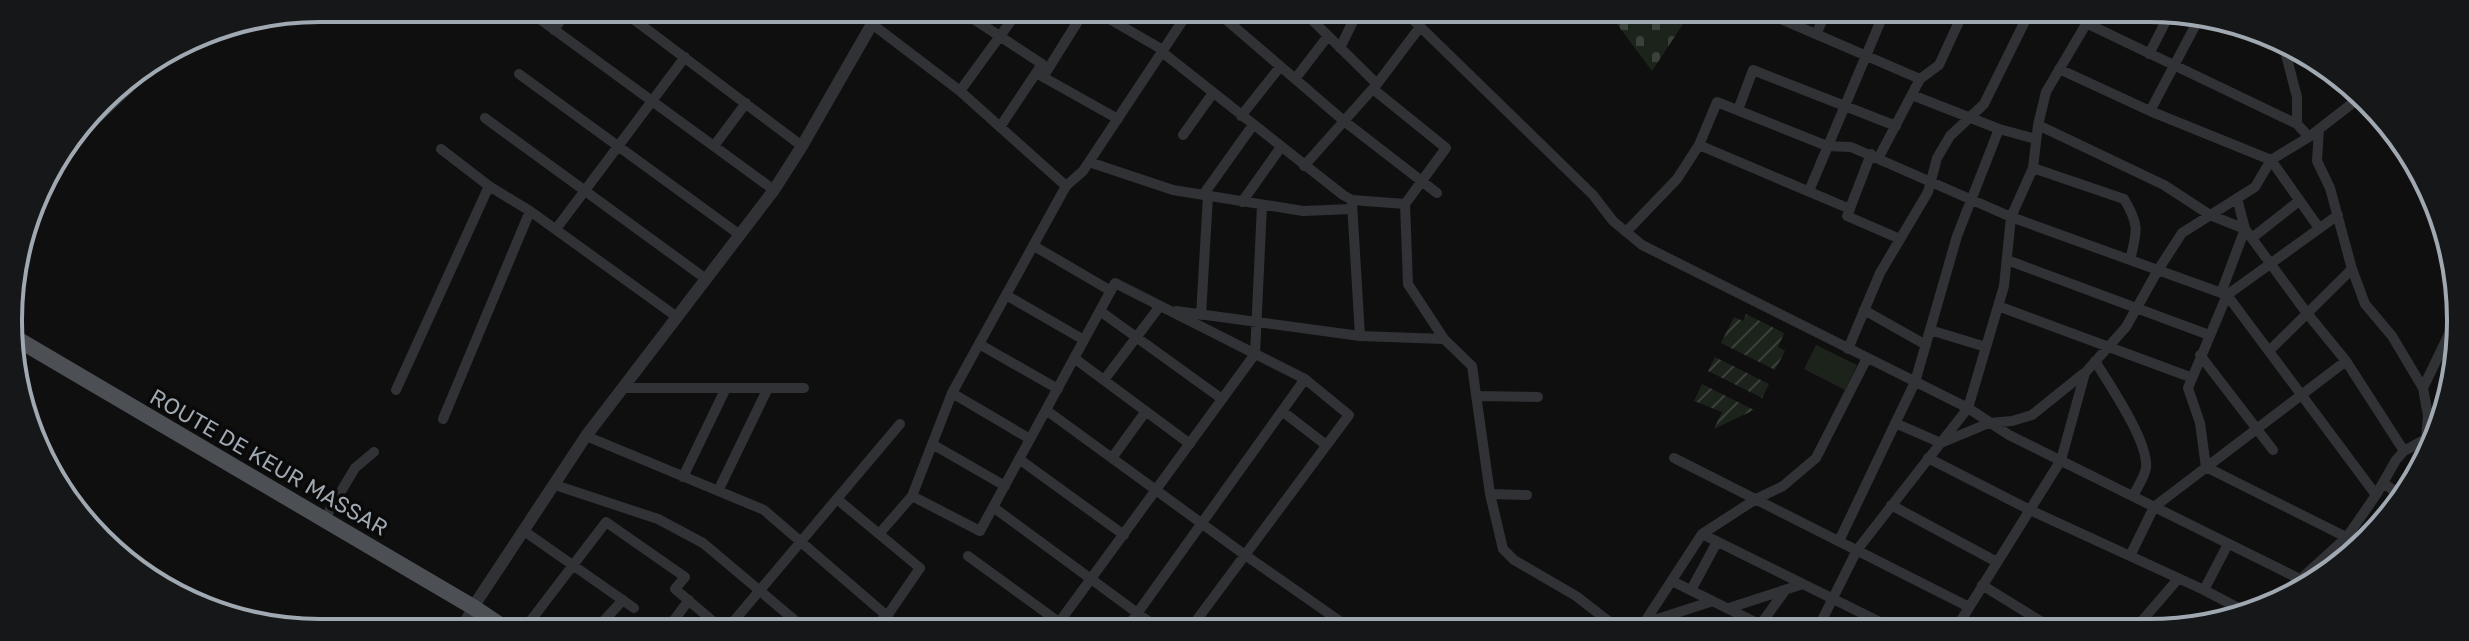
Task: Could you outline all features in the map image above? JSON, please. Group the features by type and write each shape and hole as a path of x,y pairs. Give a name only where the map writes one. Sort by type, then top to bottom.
{"main road":[{"name":"ROUTE DE KEUR MASSAR","path":"23,343 491,619"}],"street":[{"path":"544,22 774,190"},
{"path":"554,30 559,22"},
{"path":"638,22 802,146"},
{"path":"979,22 1042,64 1039,75"},
{"path":"960,91 1010,22"},
{"path":"1000,127 1075,22"},
{"path":"1114,22 1163,51 1352,204 1360,336"},
{"path":"879,534 912,496 952,393 1066,186 1072,184 1089,162 1182,22"},
{"path":"1229,22 1344,121 1437,193"},
{"path":"1314,22 1375,86 1446,148 1405,204 1408,284 1444,339 1472,366 1490,494 1503,549 1514,560 1576,596 1604,619"},
{"path":"1340,48 1353,22"},
{"path":"1415,22 1642,245 1968,408 1989,423 2298,579"},
{"path":"1788,22 1920,79"},
{"path":"1816,34 1822,22"},
{"path":"1809,191 1880,22"},
{"path":"1900,239 1847,216 1875,156 1896,126 1920,79 1939,65 1959,22"},
{"path":"1848,349 1880,273 1928,192 1937,158 1950,136 1984,104 2024,22"},
{"path":"1822,619 1857,550 1968,408 2004,286 2011,217 2033,168 2046,92 2088,22"},
{"path":"2095,22 2149,54 2297,124 2309,137"},
{"path":"2149,54 2164,23"},
{"path":"466,619 586,436 774,190 872,24 960,91 1066,186"},
{"path":"2150,111 2194,26"},
{"path":"1304,166 1375,86 1420,27"},
{"path":"1295,79 1328,36"},
{"path":"2287,56 2297,97 2297,124"},
{"path":"556,229 685,57"},
{"path":"1241,116 1280,67"},
{"path":"2059,69 2150,111 2271,160 2319,228"},
{"path":"1738,110 1753,70 1896,126"},
{"path":"519,74 740,235"},
{"path":"1039,75 1118,119"},
{"path":"1183,135 1213,93"},
{"path":"1912,95 1999,129 2036,139"},
{"path":"1626,232 1677,179 1699,145 1717,102 1827,146 1851,147 2011,217 2224,294 2376,495"},
{"path":"714,146 746,103"},
{"path":"1895,423 1941,443 1989,423 2032,415 2085,373 2126,327 2182,233 2255,187 2271,160 2309,137 2353,103"},
{"path":"485,118 706,279"},
{"path":"1201,315 1206,195 1253,125"},
{"path":"2038,125 2164,185 2210,215 2248,233"},
{"path":"1839,541 1915,382 1957,236 1999,129"},
{"path":"2319,129 2317,161 2330,188 2352,269 2365,304 2392,336 2423,388 2427,427"},
{"path":"1699,145 1850,209"},
{"path":"1242,202 1281,147"},
{"path":"441,149 677,317"},
{"path":"1089,162 1173,190 1303,211 1352,204 1405,204"},
{"path":"2033,168 2124,199 2135,217 2138,230 2130,260"},
{"path":"396,390 489,186"},
{"path":"2237,198 2248,233 2346,361 2404,451"},
{"path":"2206,467 2200,423 2188,397 2190,377 2248,233 2299,201"},
{"path":"1065,619 1255,354 1262,205"},
{"path":"443,419 530,211"},
{"path":"2224,294 2338,215"},
{"path":"1034,246 1111,291"},
{"path":"2007,260 2209,335"},
{"path":"2269,351 2352,269"},
{"path":"912,496 980,531 1115,283 1305,379 1349,415 1197,619"},
{"path":"1006,295 1084,340"},
{"path":"1998,306 2190,377"},
{"path":"1164,308 1360,336 1444,339"},
{"path":"1104,380 1136,337 1164,308"},
{"path":"1864,310 1926,345"},
{"path":"1100,311 1222,399"},
{"path":"1930,330 1986,347"},
{"path":"2423,388 2446,340"},
{"path":"979,344 1058,389"},
{"path":"2200,355 2273,450"},
{"path":"1074,358 1190,444"},
{"path":"1641,619 1672,581 1702,534 1756,499 1783,486 1816,458 1867,358"},
{"path":"2095,361 2135,429 2142,447 2146,467 2133,496"},
{"path":"2130,556 2154,507 2346,361"},
{"path":"1962,619 2061,460 2085,373"},
{"path":"1133,619 1305,379"},
{"path":"623,388 804,388"},
{"path":"683,477 726,388"},
{"path":"718,491 768,388"},
{"path":"952,393 1030,439"},
{"path":"1476,396 1538,397"},
{"path":"1046,410 1337,619"},
{"path":"1112,458 1146,411"},
{"path":"1282,411 1326,445"},
{"path":"736,619 900,424"},
{"path":"586,436 764,510 888,619"},
{"path":"2324,561 2347,537 2404,451 2421,442"},
{"path":"932,444 1005,486"},
{"path":"324,520 355,468 374,452"},
{"path":"1674,458 1969,607"},
{"path":"1928,458 2030,510 2235,606"},
{"path":"1019,459 1124,535"},
{"path":"2206,467 2351,539"},
{"path":"2383,483 2394,490"},
{"path":"555,485 658,519 703,543 793,619"},
{"path":"1490,494 1527,495"},
{"path":"837,499 920,568 883,619"},
{"path":"1891,505 1997,562"},
{"path":"993,507 1145,619"},
{"path":"532,619 606,522 685,577 675,589 711,619"},
{"path":"524,531 634,608"},
{"path":"1702,534 1874,619"},
{"path":"1691,590 1717,542"},
{"path":"2204,590 2228,544"},
{"path":"968,556 1050,619"},
{"path":"2143,619 2178,579"},
{"path":"1672,581 1746,619"},
{"path":"1729,608 1803,584"},
{"path":"1982,585 2037,619"},
{"path":"1765,619 1786,591"},
{"path":"605,619 623,600"},
{"path":"675,619 689,600"},
{"path":"1659,619 1713,601"}],"green space":[{"path":"1615,22 1684,22 1652,71"},
{"path":"1746,314 1784,333 1778,347 1785,351 1775,370 1721,343 1734,317 1743,321"},
{"path":"1816,345 1857,365 1845,390 1804,369"},
{"path":"1715,357 1769,384 1762,398 1708,371"},
{"path":"1702,384 1754,410 1714,429 1722,412 1694,401"}]}
